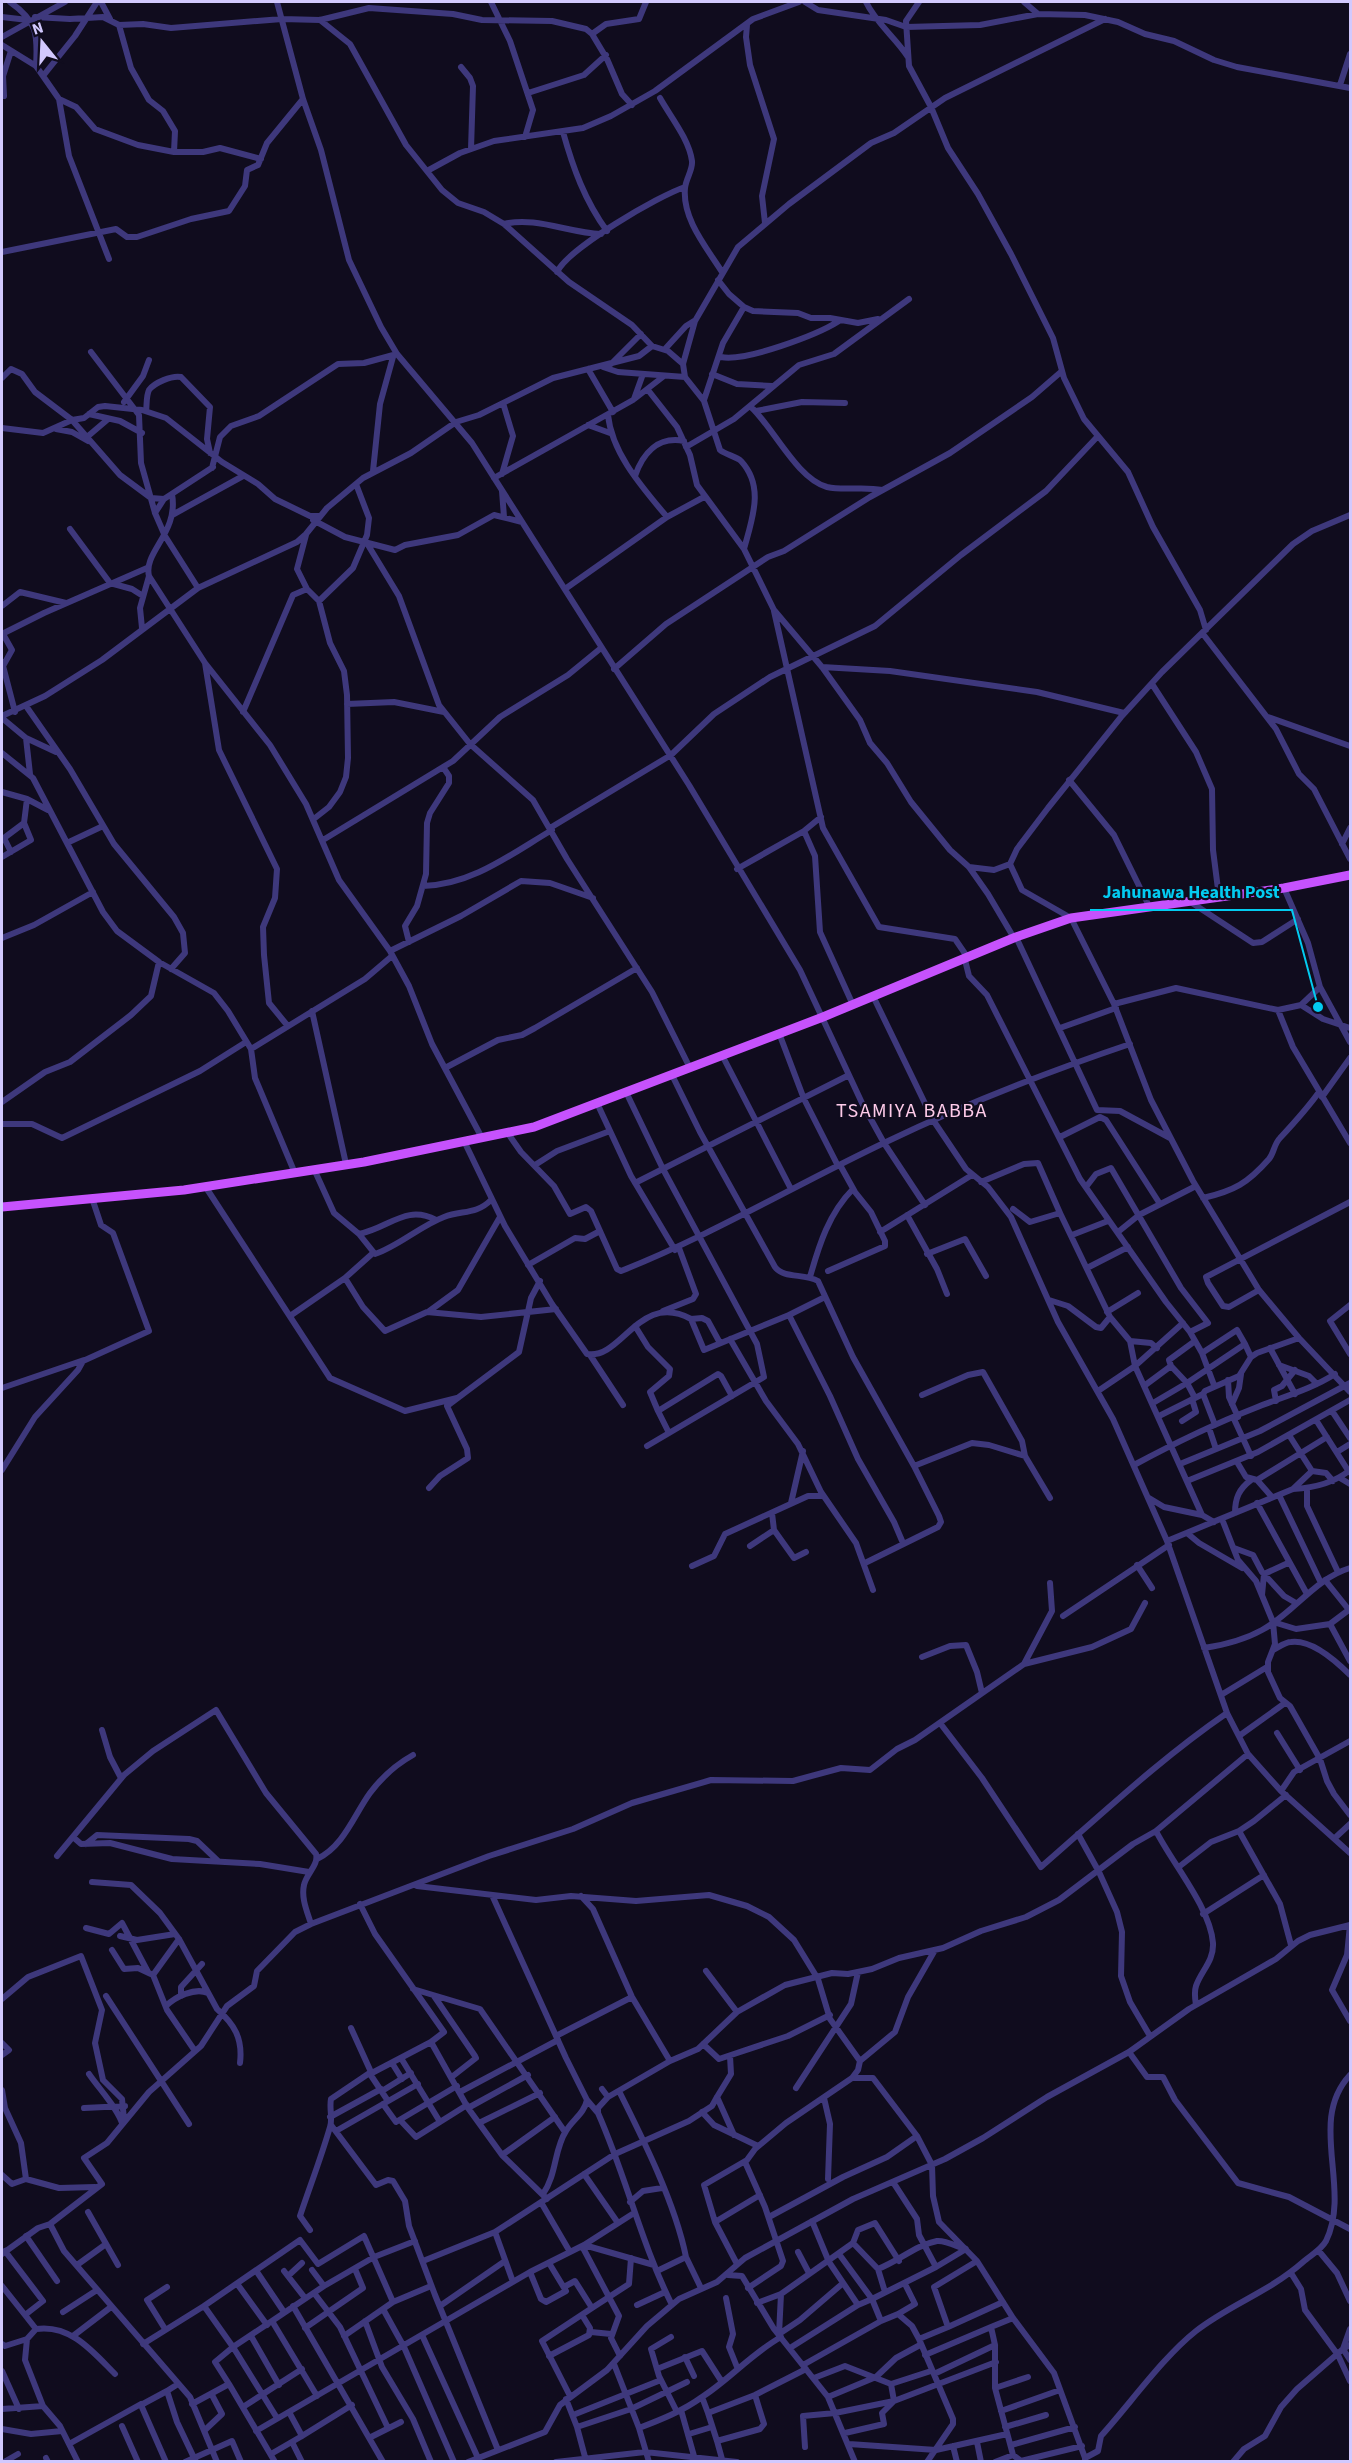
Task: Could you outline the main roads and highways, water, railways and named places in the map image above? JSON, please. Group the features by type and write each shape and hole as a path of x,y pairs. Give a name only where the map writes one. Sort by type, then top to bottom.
{"main road":[{"path":"2,1207 205,1186 346,1164 547,1123 823,1017 1015,937 1071,918 1284,888 1350,875"}],"place":[{"name":"Jahunawa Health Post","path":"1318,1007"}],"district":[{"name":"TSAMIYA BABBA","path":"912,1110"}]}
